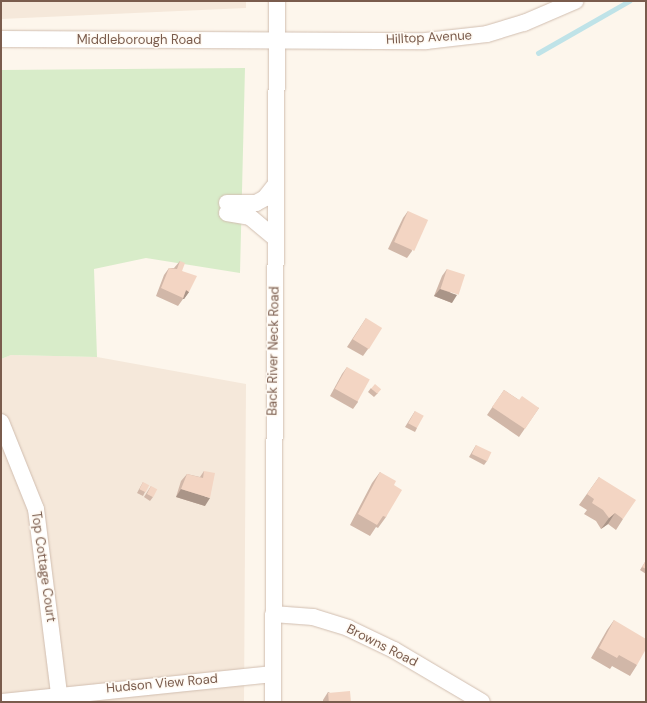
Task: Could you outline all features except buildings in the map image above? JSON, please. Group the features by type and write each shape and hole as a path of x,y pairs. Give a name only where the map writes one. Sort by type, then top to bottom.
{"street":[{"name":"Back River Neck Road","path":"273,702 277,1"},
{"name":"Hilltop Avenue","path":"277,40 458,39 524,23 575,1"},
{"name":"Middleborough Road","path":"1,39 277,40"},
{"path":"275,185 265,198 256,203 227,208 250,217 276,239"},
{"name":"Top Cottage Court","path":"1,422 36,509 59,694"},
{"name":"Browns Road","path":"273,614 313,618 348,628 394,650 482,702"},
{"name":"Hudson View Road","path":"3,702 59,694 274,674"}],"shaded area":[{"path":"1,1 246,1 246,8 1,19"},
{"path":"11,355 97,357 246,384 244,702 1,702 1,359"}],"green space":[{"path":"245,68 240,273 146,258 94,269 97,357 11,355 1,359 1,70"}],"waterway":[{"path":"538,53 629,1"}]}
